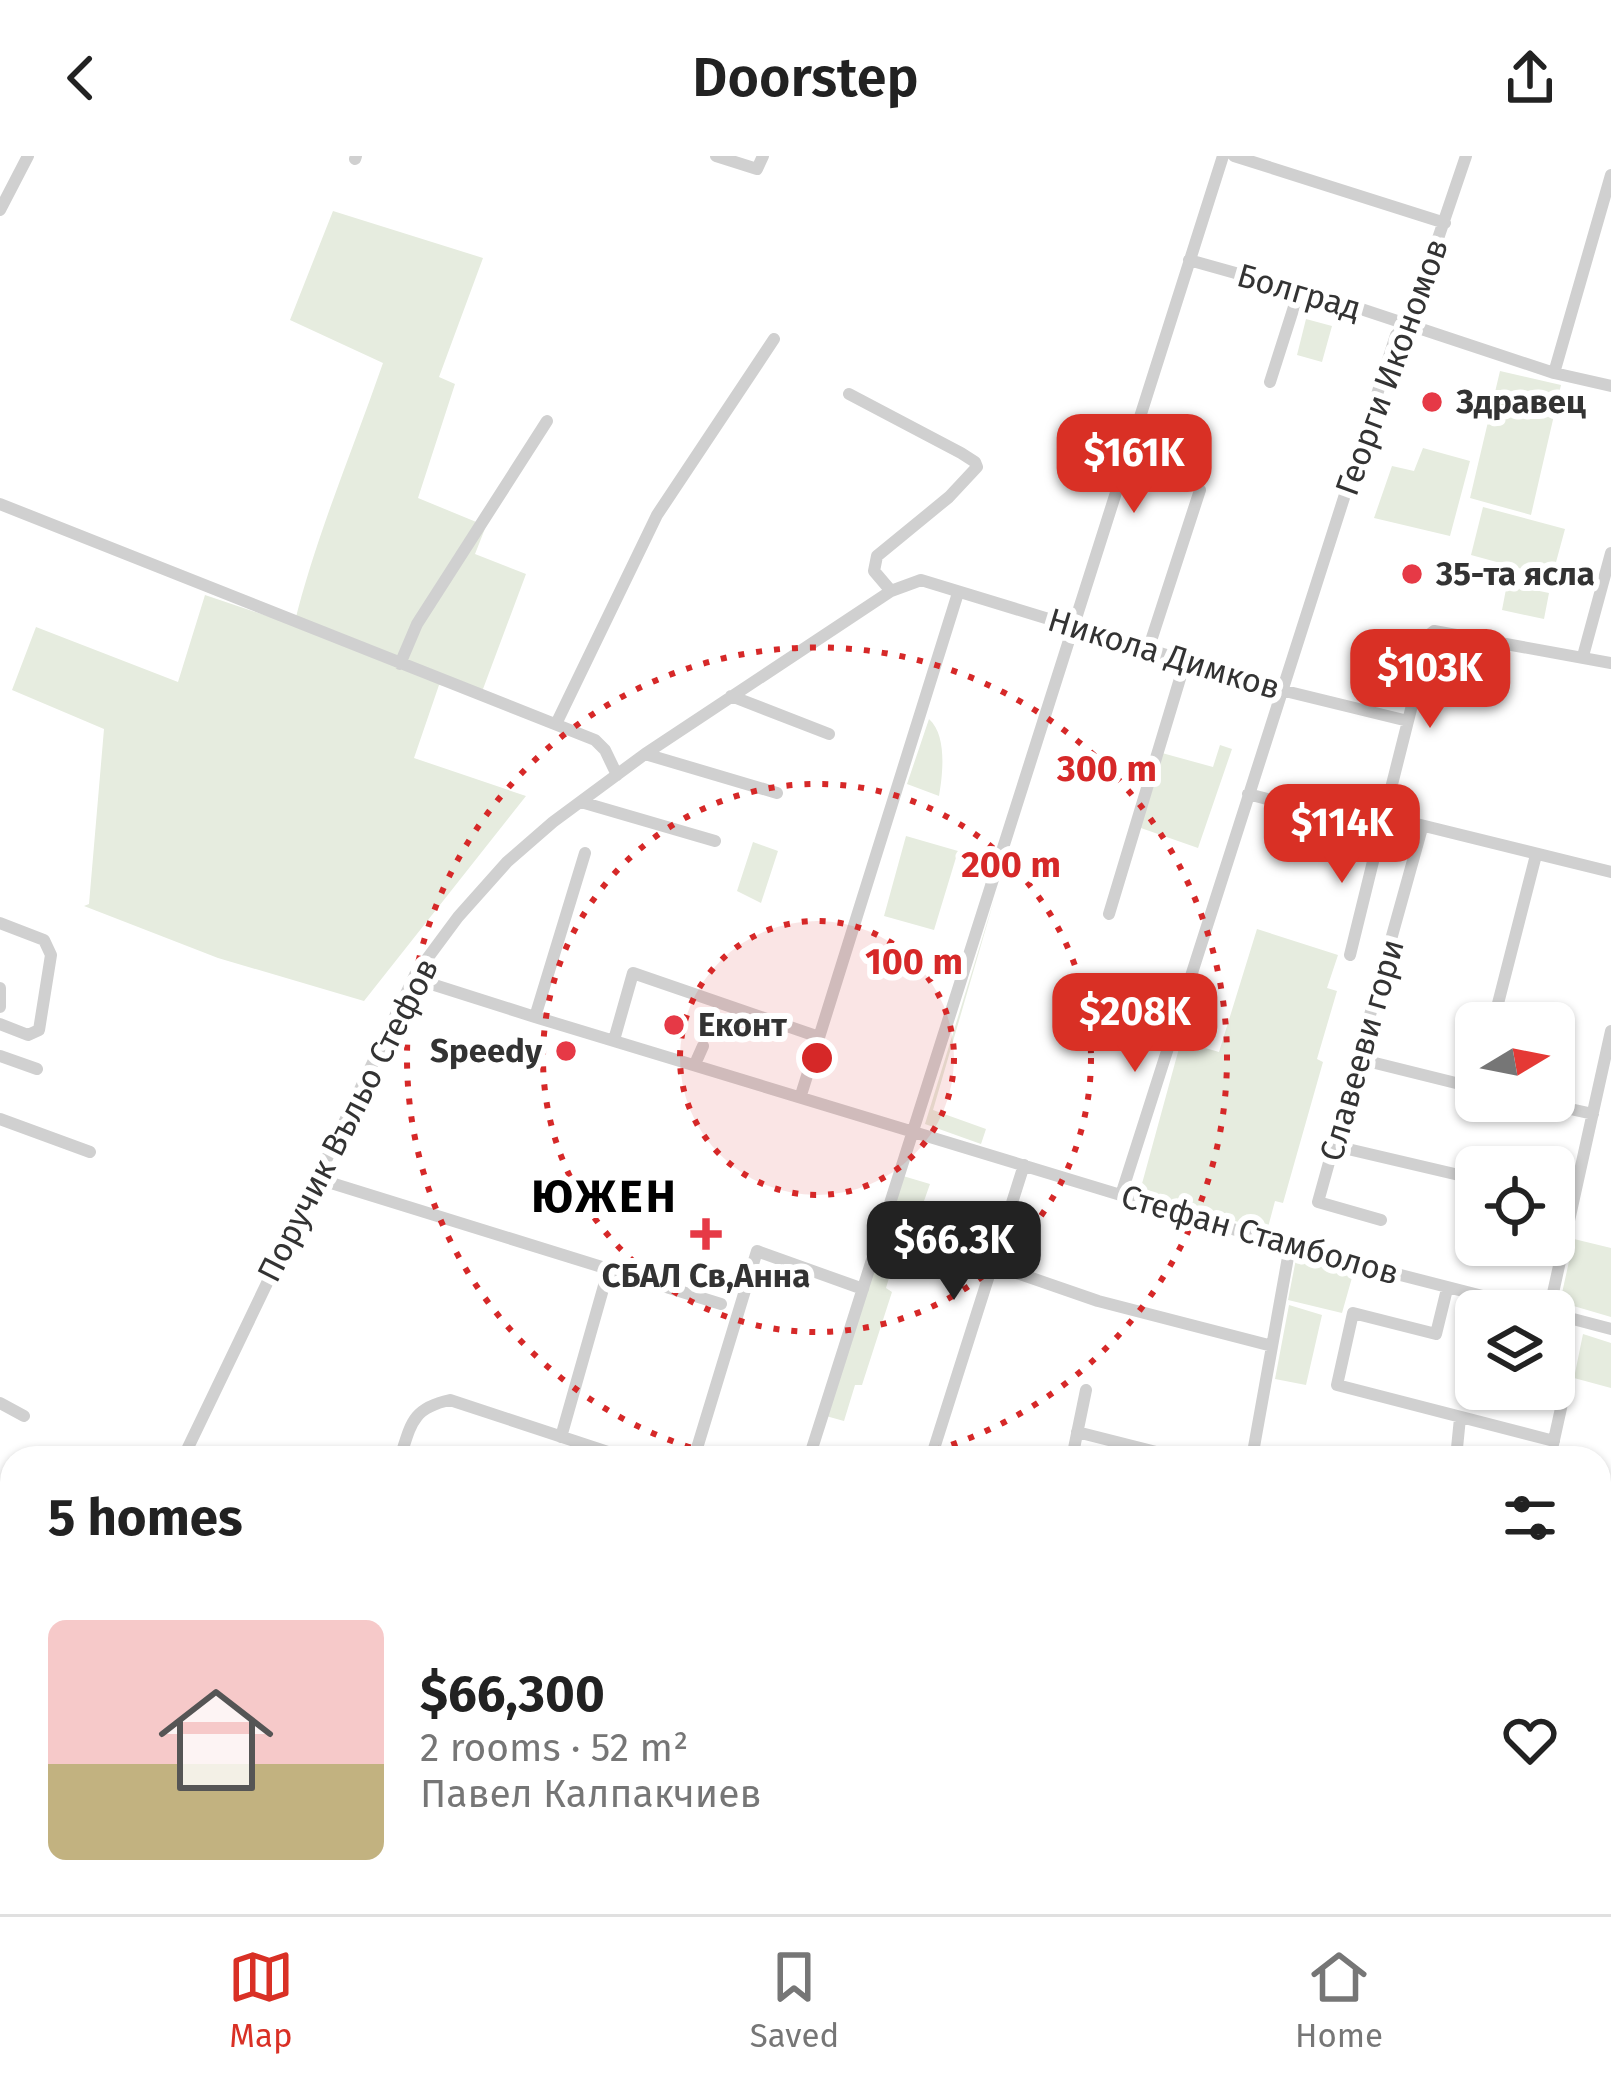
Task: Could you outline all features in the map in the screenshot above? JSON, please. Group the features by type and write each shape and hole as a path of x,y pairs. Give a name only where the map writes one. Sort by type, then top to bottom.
{"street":[{"path":"0,210 28,156"},
{"path":"716,156 757,169 763,156"},
{"path":"813,1446 1222,156"},
{"path":"1234,156 1445,223"},
{"name":"Георги Икономов","path":"1121,1195 1396,335 1408,324 1466,156"},
{"path":"1554,373 1606,209 1611,175"},
{"name":"Болград","path":"1190,260 1554,373 1611,386"},
{"path":"1270,382 1299,291"},
{"path":"556,724 657,515 774,339"},
{"path":"849,394 975,462 972,474 949,497 877,556 874,571 891,591"},
{"path":"400,664 417,624 547,421"},
{"path":"1148,650 1200,490"},
{"path":"0,504 595,740 617,775"},
{"path":"1583,656 1611,553"},
{"name":"Никола Димков","path":"921,580 1281,690 1408,721"},
{"name":"Поручик Въльо Стефов","path":"189,1446 415,975 458,917 507,862 645,754 891,591 921,580"},
{"path":"801,1095 958,593"},
{"path":"1350,955 1430,634 1611,663"},
{"path":"1108,914 1185,662"},
{"path":"731,696 830,734"},
{"path":"645,754 777,793"},
{"path":"1248,794 1611,872"},
{"path":"581,802 716,841"},
{"name":"Славееви гори","path":"1382,1220 1318,1202 1422,828"},
{"path":"536,1017 585,854"},
{"path":"1498,1002 1536,855"},
{"path":"0,923 44,940 51,955 39,1030 28,1035 0,1024"},
{"path":"614,1040 633,973 819,1037"},
{"name":"Стефан Стамболов","path":"415,975 536,1017 1289,1246 1455,1290"},
{"path":"0,988 0,1007"},
{"path":"1575,1192 1611,1031"},
{"path":"695,1064 704,1046"},
{"path":"0,1056 37,1069"},
{"path":"1359,1059 1455,1083"},
{"path":"1575,1110 1593,1114"},
{"path":"0,1119 90,1152"},
{"path":"1335,1146 1455,1174"},
{"path":"935,1446 1024,1165"},
{"path":"315,1178 721,1304"},
{"path":"1254,1446 1289,1246"},
{"path":"698,1446 757,1251 863,1289"},
{"path":"991,1264 1098,1300 1271,1346"},
{"path":"561,1437 609,1268"},
{"path":"1447,1288 1436,1334 1353,1313 1337,1385 1554,1441"},
{"name":"Стефан Стамболов","path":"1575,1319 1611,1329"},
{"path":"1074,1446 1086,1390"},
{"path":"404,1446 412,1420 428,1405 450,1400 579,1446"},
{"path":"0,1403 24,1416"},
{"path":"1553,1446 1561,1410"},
{"path":"1457,1446 1460,1418"},
{"path":"1077,1432 1132,1446"}],"shaded area":[{"path":"333,211 483,258 439,377 455,384 418,498 486,526 475,554 526,574 483,689 439,685 414,758 526,796 364,1001 218,958 84,906 89,904 104,729 12,690 36,627 178,682 205,595 294,625 324,525 383,363 290,320"},
{"path":"1306,319 1332,326 1322,362 1297,355"},
{"path":"1500,371 1561,385 1531,515 1470,498"},
{"path":"1423,448 1470,461 1450,536 1374,518 1392,466 1414,471"},
{"path":"1483,507 1565,529 1552,577 1471,555"},
{"path":"1507,584 1549,593 1544,619 1502,610"},
{"path":"929,719 941,744 939,796 907,784"},
{"path":"1220,745 1232,749 1198,848 1138,827 1162,753 1213,767"},
{"path":"906,836 958,851 934,930 884,916"},
{"path":"753,842 778,851 761,903 737,891"},
{"path":"995,897 933,1110 986,1129 981,1144 925,1124"},
{"path":"1257,929 1338,955 1327,988 1337,991 1317,1059 1323,1062 1283,1203 1275,1201 1267,1231 1140,1191 1181,1041 1219,1052"},
{"path":"903,1176 930,1184 906,1252 897,1251 886,1288 892,1292 862,1385 855,1385 844,1421 826,1416"},
{"path":"1575,1239 1611,1248 1611,1317 1575,1306 1575,1290 1563,1290 1568,1266 1575,1266"},
{"path":"1296,1259 1353,1274 1342,1313 1288,1300"},
{"path":"1289,1305 1322,1315 1306,1385 1275,1379"},
{"path":"1583,1334 1611,1343 1611,1388 1575,1378"}],"place":[{"name":"Здравец","path":"1432,402"},
{"name":"35-та ясла","path":"1412,574"},
{"name":"Еконт","path":"674,1025"},
{"name":"Speedy","path":"566,1051"},
{"name":"СБАЛ Св,Анна","path":"706,1234"}],"district":[{"name":"ЮЖЕН","path":"605,1197"}]}
